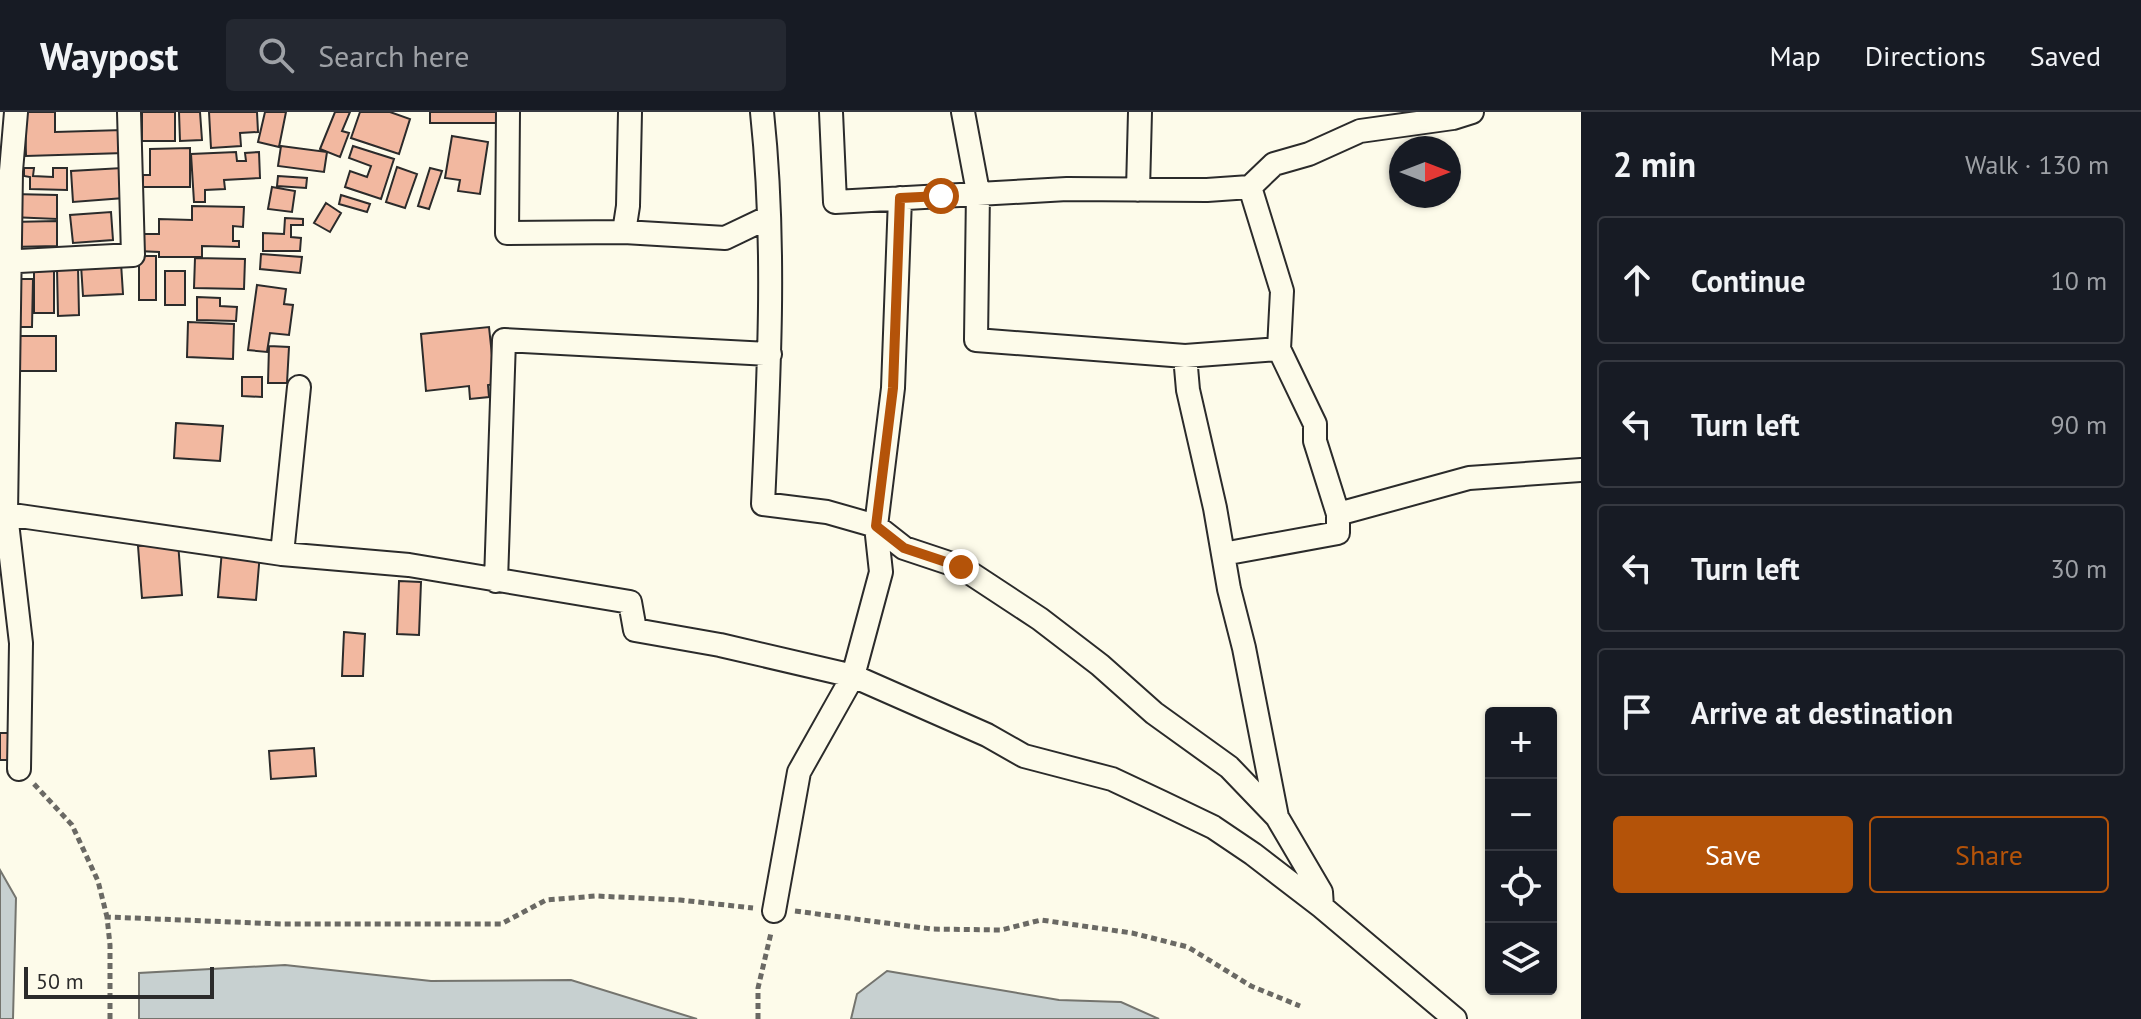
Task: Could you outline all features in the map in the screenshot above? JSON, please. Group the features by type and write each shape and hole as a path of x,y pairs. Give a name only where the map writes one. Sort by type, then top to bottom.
{"street":[{"path":"16,112 5,262 3,514 21,643 19,769"},
{"path":"5,262 133,255 129,112"},
{"path":"508,112 507,233 624,232 725,238 769,217"},
{"path":"624,232 628,206 630,112"},
{"path":"762,112 769,217 770,354 763,504 827,512 876,526 904,548 961,567 1040,619 1100,665 1154,713 1229,767 1277,817 1321,892 1322,907"},
{"path":"831,112 835,202 978,192 1250,187 1274,164 1309,154 1358,122 1453,118 1472,112"},
{"path":"963,112 978,192 976,340 1185,356 1279,349"},
{"path":"1138,190 1140,112"},
{"path":"1223,554 1338,533 1338,514 1315,441 1315,424 1279,349 1282,291 1250,187"},
{"path":"774,911 799,772 853,676 881,572 876,526 893,388 900,198"},
{"path":"496,581 504,340 770,354"},
{"path":"1185,356 1188,390 1277,817"},
{"path":"282,554 299,387"},
{"path":"1338,514 1469,478 1581,470"},
{"path":"3,514 282,554 409,565 630,602 635,630 720,645 853,676 987,735 1024,756 1112,779 1213,827 1322,907 1455,1019"}],"path":[{"path":"19,769 72,825 98,881 110,945 110,1019"},
{"path":"107,917 282,924 501,924 546,900 596,896 680,900 838,915 931,929 1001,930 1041,920 1132,933 1188,947 1251,986 1300,1006"},
{"path":"758,1019 758,988 769,947 774,911"}],"shaded area":[{"path":"0,870 16,898 13,1019 0,1019"},
{"path":"285,965 431,981 571,980 697,1019 139,1019 139,973"},
{"path":"887,971 1059,1000 1121,1002 1159,1019 851,1019 857,994"}],"building":[{"path":"25,112 55,112 55,132 123,130 124,153 26,156"},
{"path":"142,112 175,112 175,141 142,141"},
{"path":"179,112 200,112 202,140 180,141"},
{"path":"209,112 257,112 258,132 240,133 241,146 211,148"},
{"path":"265,112 286,112 279,147 258,142"},
{"path":"335,112 350,112 342,131 349,133 340,157 320,149"},
{"path":"360,112 390,112 410,119 399,154 351,138"},
{"path":"430,112 499,112 499,123 430,123"},
{"path":"452,136 488,142 480,194 458,191 460,180 445,178"},
{"path":"281,146 327,152 324,172 278,166"},
{"path":"353,146 394,159 381,199 345,187 350,171 367,177 371,166 349,158"},
{"path":"190,148 190,187 143,187 143,175 150,175 150,149"},
{"path":"236,152 237,161 246,161 245,153 259,152 260,178 224,180 225,189 205,190 205,202 194,202 191,154"},
{"path":"397,167 417,174 405,208 386,202"},
{"path":"24,168 34,168 33,176 53,177 53,168 67,168 67,190 30,189 30,177 24,176"},
{"path":"122,168 124,198 73,202 71,171"},
{"path":"430,168 442,171 429,209 418,206"},
{"path":"278,176 307,178 306,188 277,186"},
{"path":"272,187 295,191 292,212 268,209"},
{"path":"12,194 57,195 57,219 11,217"},
{"path":"341,195 370,204 367,212 339,204"},
{"path":"326,203 341,213 330,232 314,223"},
{"path":"192,206 244,207 243,227 233,226 233,241 239,241 239,247 202,246 202,257 159,257 159,252 137,251 137,234 159,234 159,219 192,220"},
{"path":"111,212 113,240 73,243 70,215"},
{"path":"285,218 303,219 303,225 291,225 291,237 301,238 300,251 263,251 263,233 284,234"},
{"path":"57,221 57,246 11,247 11,222"},
{"path":"261,254 302,257 300,273 260,269"},
{"path":"139,256 156,256 156,300 139,300"},
{"path":"195,258 245,259 244,289 194,288"},
{"path":"121,263 123,294 83,296 81,265"},
{"path":"78,267 79,315 58,316 57,268"},
{"path":"34,268 54,268 54,313 34,313"},
{"path":"165,271 185,271 185,305 165,305"},
{"path":"14,279 33,279 32,327 13,327"},
{"path":"257,285 286,289 284,304 293,305 289,335 270,333 267,352 248,350"},
{"path":"197,297 220,298 220,306 237,307 236,321 197,320"},
{"path":"188,322 234,324 233,359 187,357"},
{"path":"489,327 495,384 488,385 489,397 470,399 469,386 426,391 421,334"},
{"path":"18,336 56,336 56,371 18,371"},
{"path":"269,346 289,347 287,383 268,383"},
{"path":"242,377 262,377 262,397 242,396"},
{"path":"176,423 223,426 220,461 174,458"},
{"path":"178,542 182,595 142,598 138,546"},
{"path":"222,550 260,553 256,600 218,597"},
{"path":"399,581 421,582 419,635 397,634"},
{"path":"344,632 365,634 363,676 342,676"},
{"path":"0,733 10,733 10,760 0,760"},
{"path":"314,748 316,776 271,779 269,751"}],"route":[{"path":"941,196 900,198 893,388 876,526 904,548 961,567"}]}
